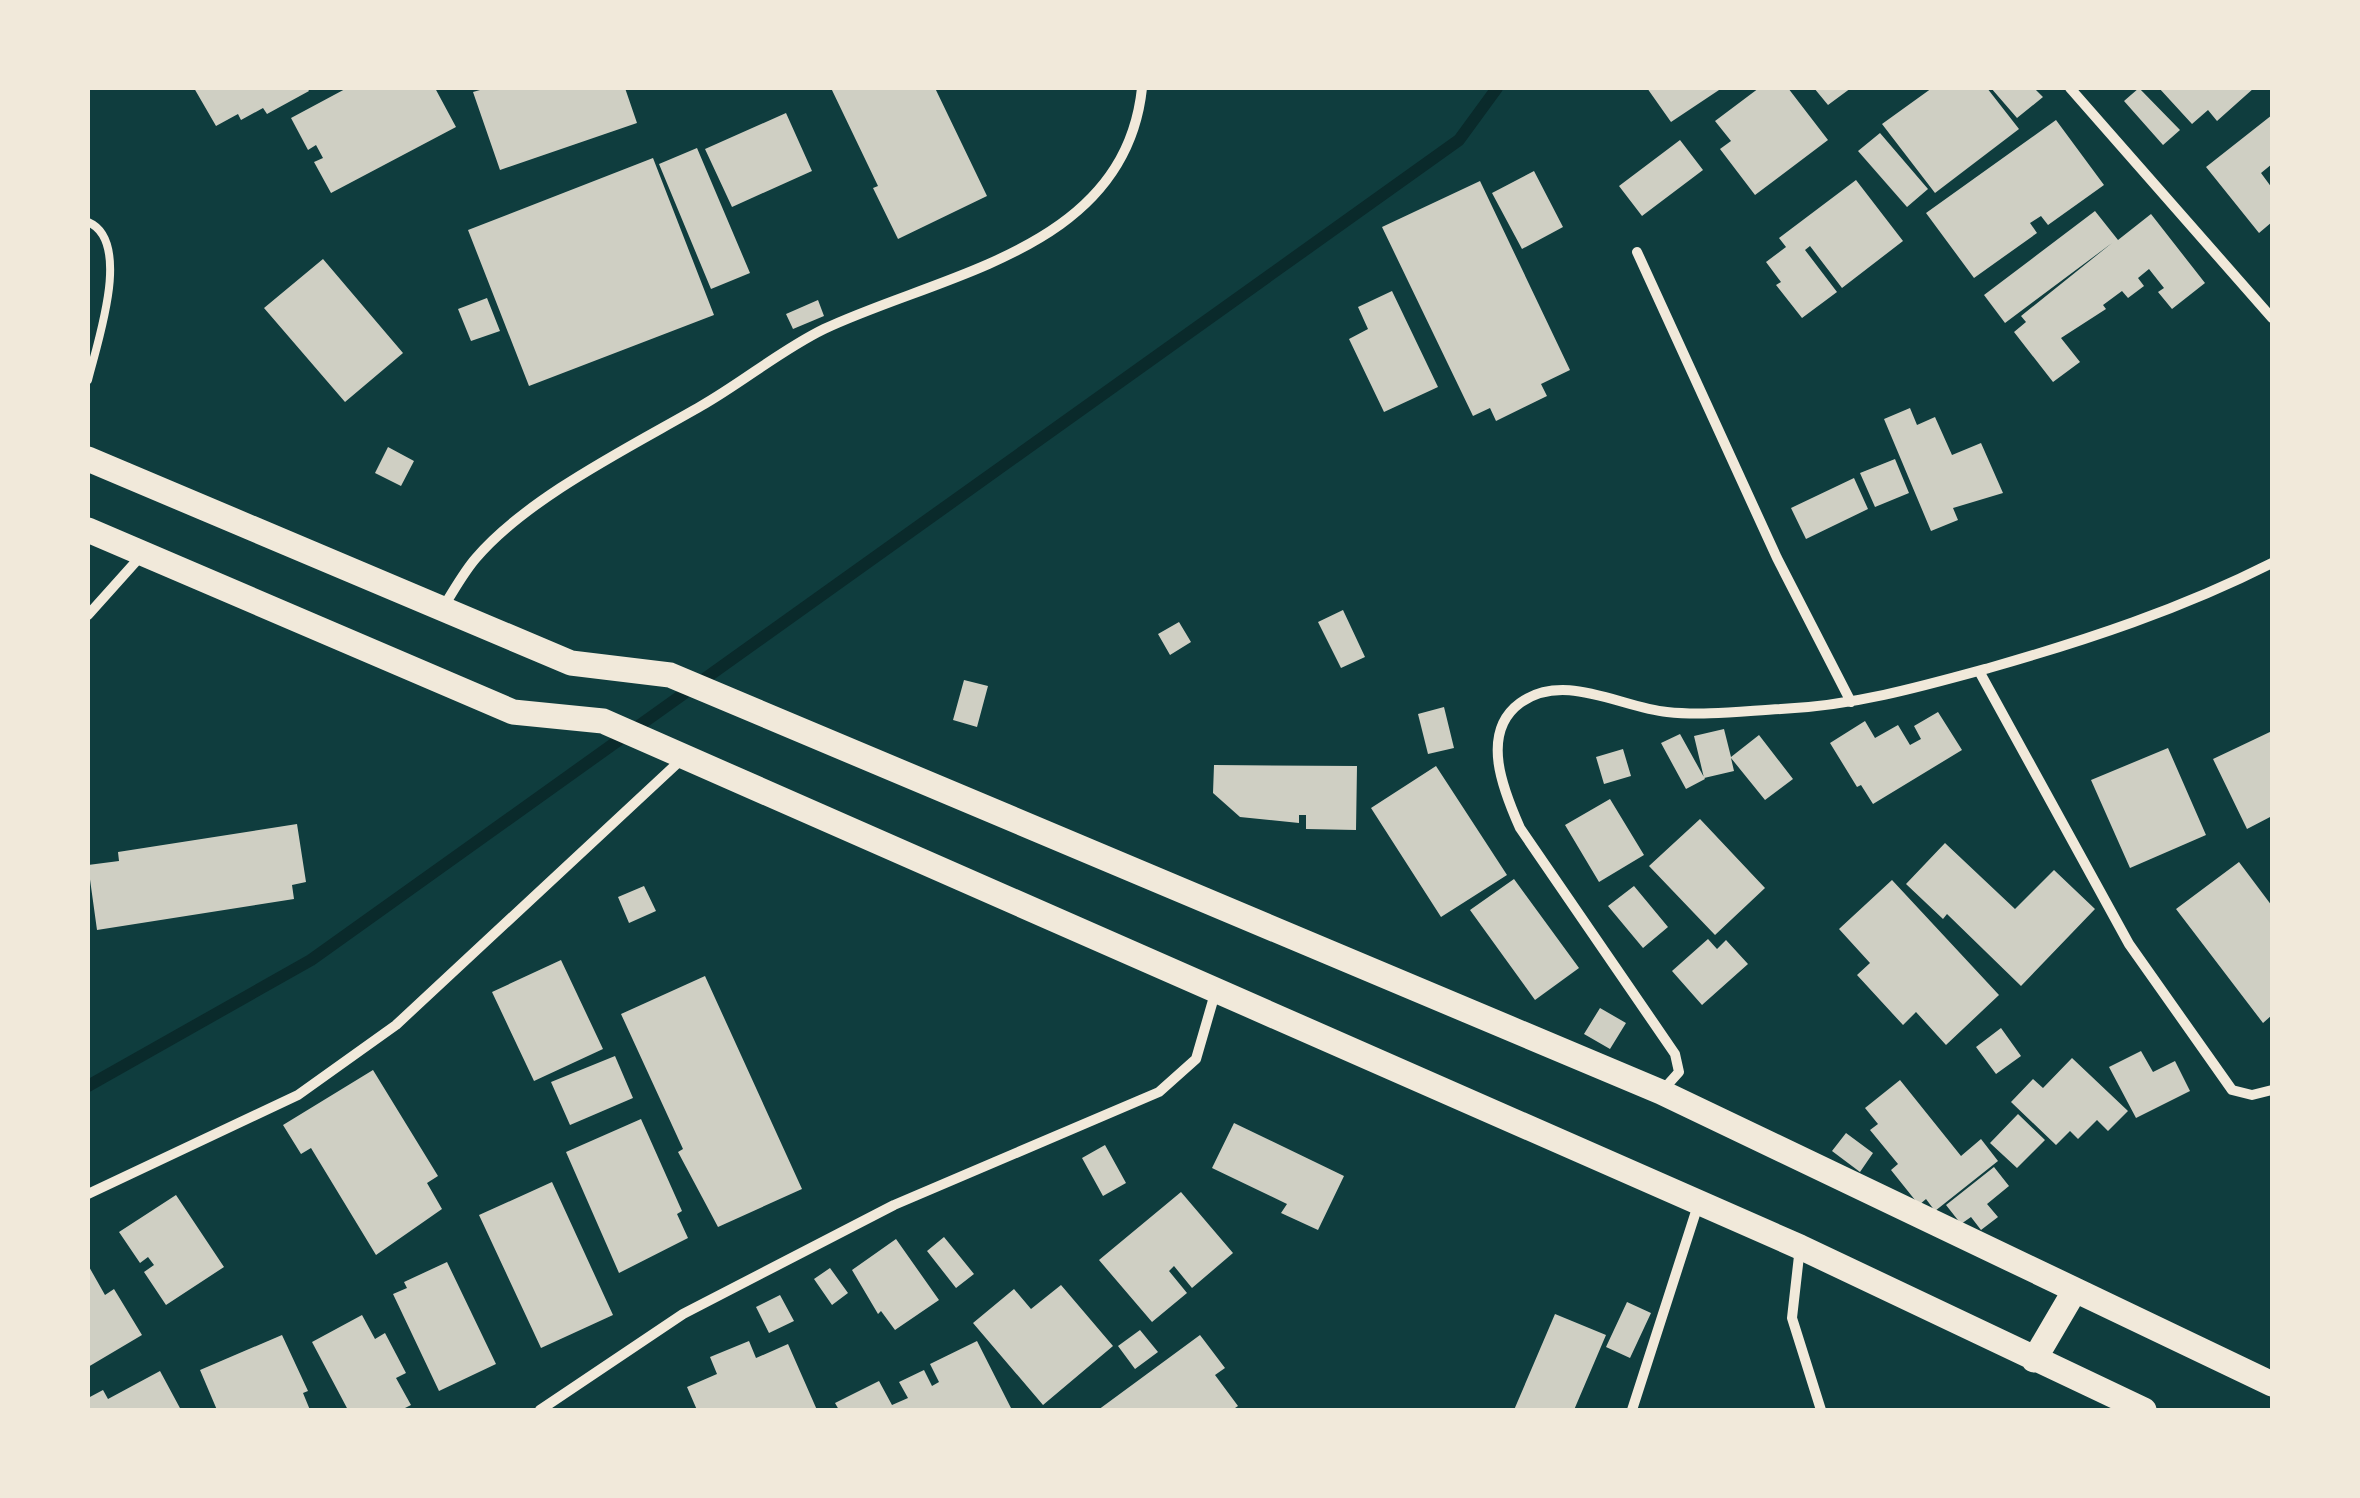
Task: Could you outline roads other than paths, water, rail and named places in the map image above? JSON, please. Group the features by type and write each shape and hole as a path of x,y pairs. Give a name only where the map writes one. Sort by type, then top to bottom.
{"main road":[{"path":"89,457 570,662 670,675 1661,1092 2272,1384"},
{"path":"88,530 513,712 604,721 1800,1246 2144,1410"},
{"path":"2034,1360 2074,1290"}],"street":[{"path":"442,609 475,560 504,530 636,440 822,330 1007,259 1085,203 1126,154 1138,120 1142,88"},
{"path":"2070,88 2272,318"},
{"path":"1637,252 1777,558 1851,702"},
{"path":"88,616 143,553"},
{"path":"1661,1092 1679,1072 1675,1054 1520,828 1502,788 1497,742 1503,724 1520,702 1550,691 1600,694 1666,712 1851,702 2114,632 2272,564"},
{"path":"1979,671 2129,944 2232,1090 2252,1095 2272,1090"},
{"path":"88,1194 298,1095 396,1025 684,757"},
{"path":"540,1410 684,1314 894,1204 1159,1092 1196,1058 1216,988"},
{"path":"1632,1410 1699,1202"},
{"path":"1800,1246 1792,1318 1821,1410"}],"lane":[{"path":"88,222 103,235 112,272 91,347 88,380"}],"waterway":[{"path":"88,1086 311,960 1459,140 1497,88"}]}
